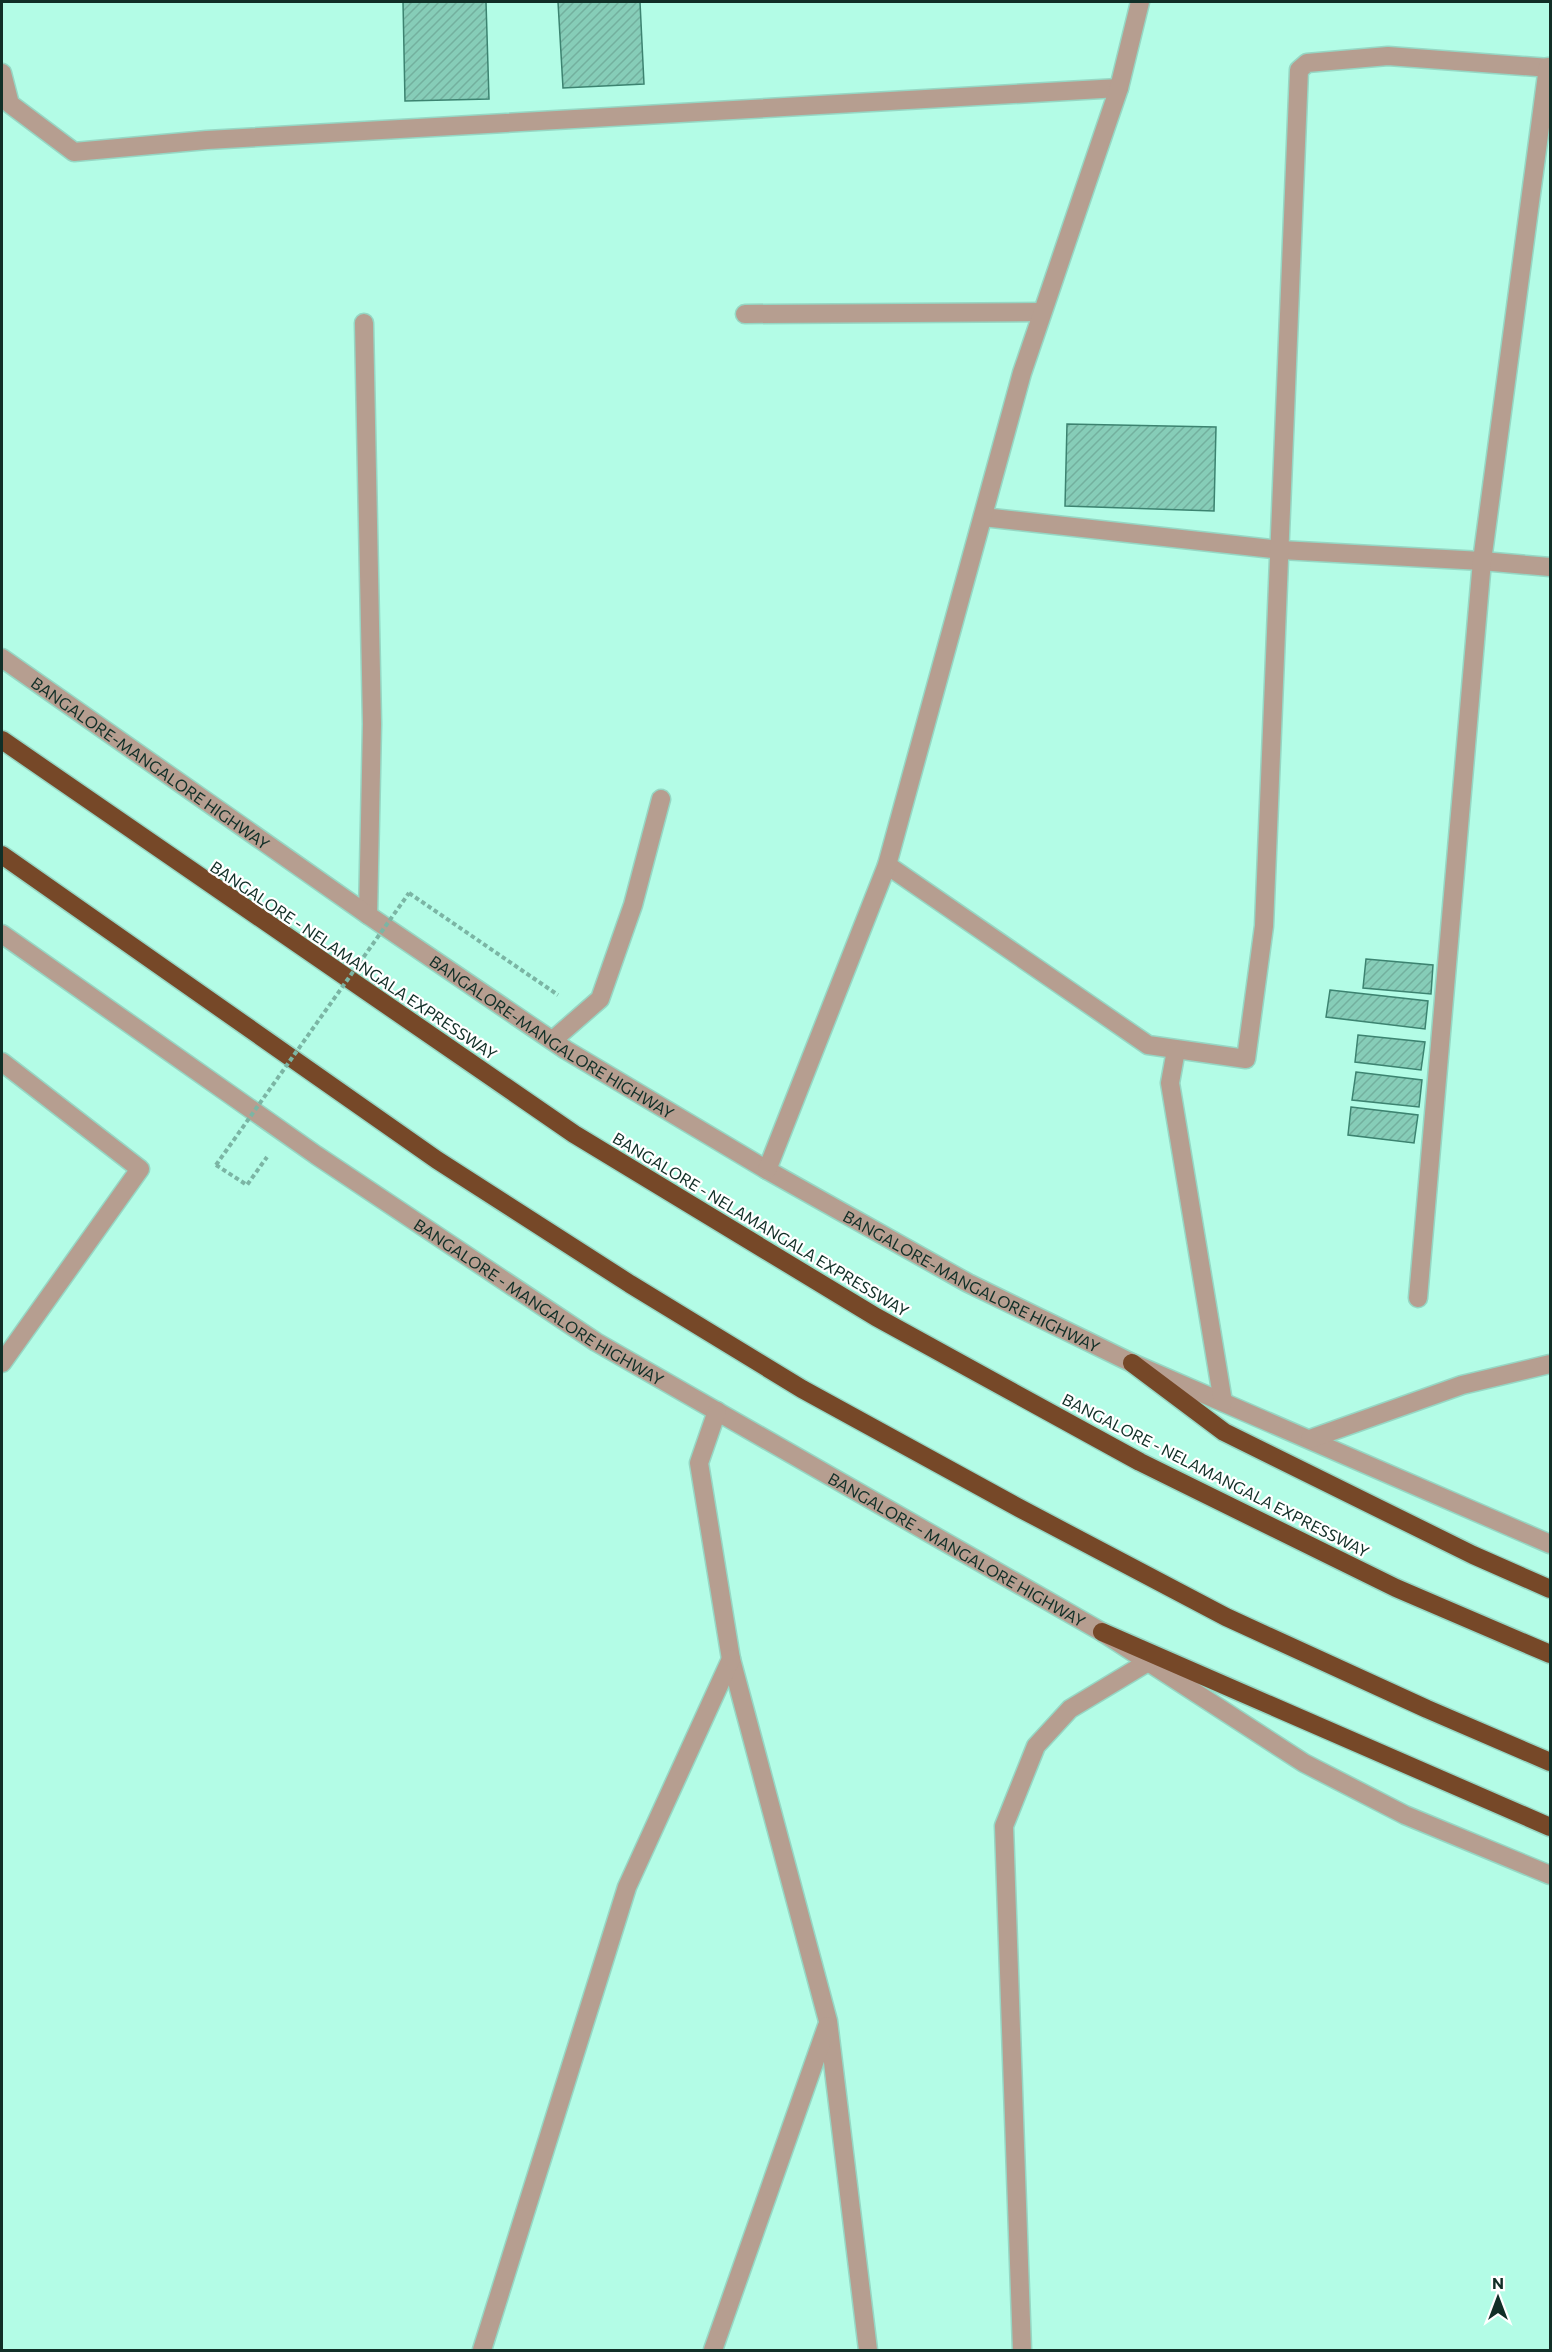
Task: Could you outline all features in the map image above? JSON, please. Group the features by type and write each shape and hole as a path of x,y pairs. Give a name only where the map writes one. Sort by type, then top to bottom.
{"highway":[{"name":"BANGALORE - NELAMANGALA EXPRESSWAY","path":"2,740 574,1134 876,1317 1140,1462 1396,1588 1551,1654"},
{"path":"2,855 437,1160 630,1284 802,1389 1021,1509 1226,1617 1427,1709 1551,1762"},
{"path":"1132,1363 1224,1432 1473,1555 1551,1588"},
{"path":"1102,1632 1551,1827"}],"street":[{"path":"767,1170 887,865 1022,373 1119,88 1140,2"},
{"path":"887,865 1148,1045 1246,1059 1264,926 1299,70 1307,63 1388,56 1549,68 1482,561 1418,1298"},
{"path":"2,73 10,104 74,152 207,140 1119,88"},
{"path":"745,314 1042,312"},
{"path":"364,323 372,724 368,915"},
{"path":"983,517 1281,550 1551,567"},
{"name":"BANGALORE-MANGALORE HIGHWAY","path":"2,658 368,915 553,1040 767,1170 968,1283 1132,1363 1551,1544"},
{"path":"553,1040 600,999 633,905 661,799"},
{"name":"BANGALORE - MANGALORE HIGHWAY","path":"2,934 316,1155 596,1342 1102,1632 1304,1763 1405,1815 1551,1875"},
{"path":"1176,1050 1170,1083 1222,1401"},
{"path":"2,1062 140,1169 2,1363"},
{"path":"1310,1439 1462,1385 1551,1364"},
{"path":"717,1411 699,1462 730,1659 828,2021 868,2350"},
{"path":"482,2350 627,1887 730,1659"},
{"path":"1022,2350 1004,1826 1036,1746 1070,1709 1148,1662"},
{"path":"713,2350 828,2021"}],"path":[{"path":"248,1185 216,1165 409,893 584,1012"}],"building":[{"path":"403,2 486,2 489,99 405,101"},
{"path":"558,2 640,2 644,84 563,88"},
{"path":"1067,424 1216,427 1214,511 1065,506"},
{"path":"1366,959 1433,965 1431,994 1363,988"},
{"path":"1330,990 1428,1001 1425,1029 1326,1017"},
{"path":"1358,1035 1425,1042 1421,1070 1355,1062"},
{"path":"1356,1072 1422,1080 1419,1107 1352,1100"},
{"path":"1351,1107 1418,1115 1414,1143 1348,1135"}]}
